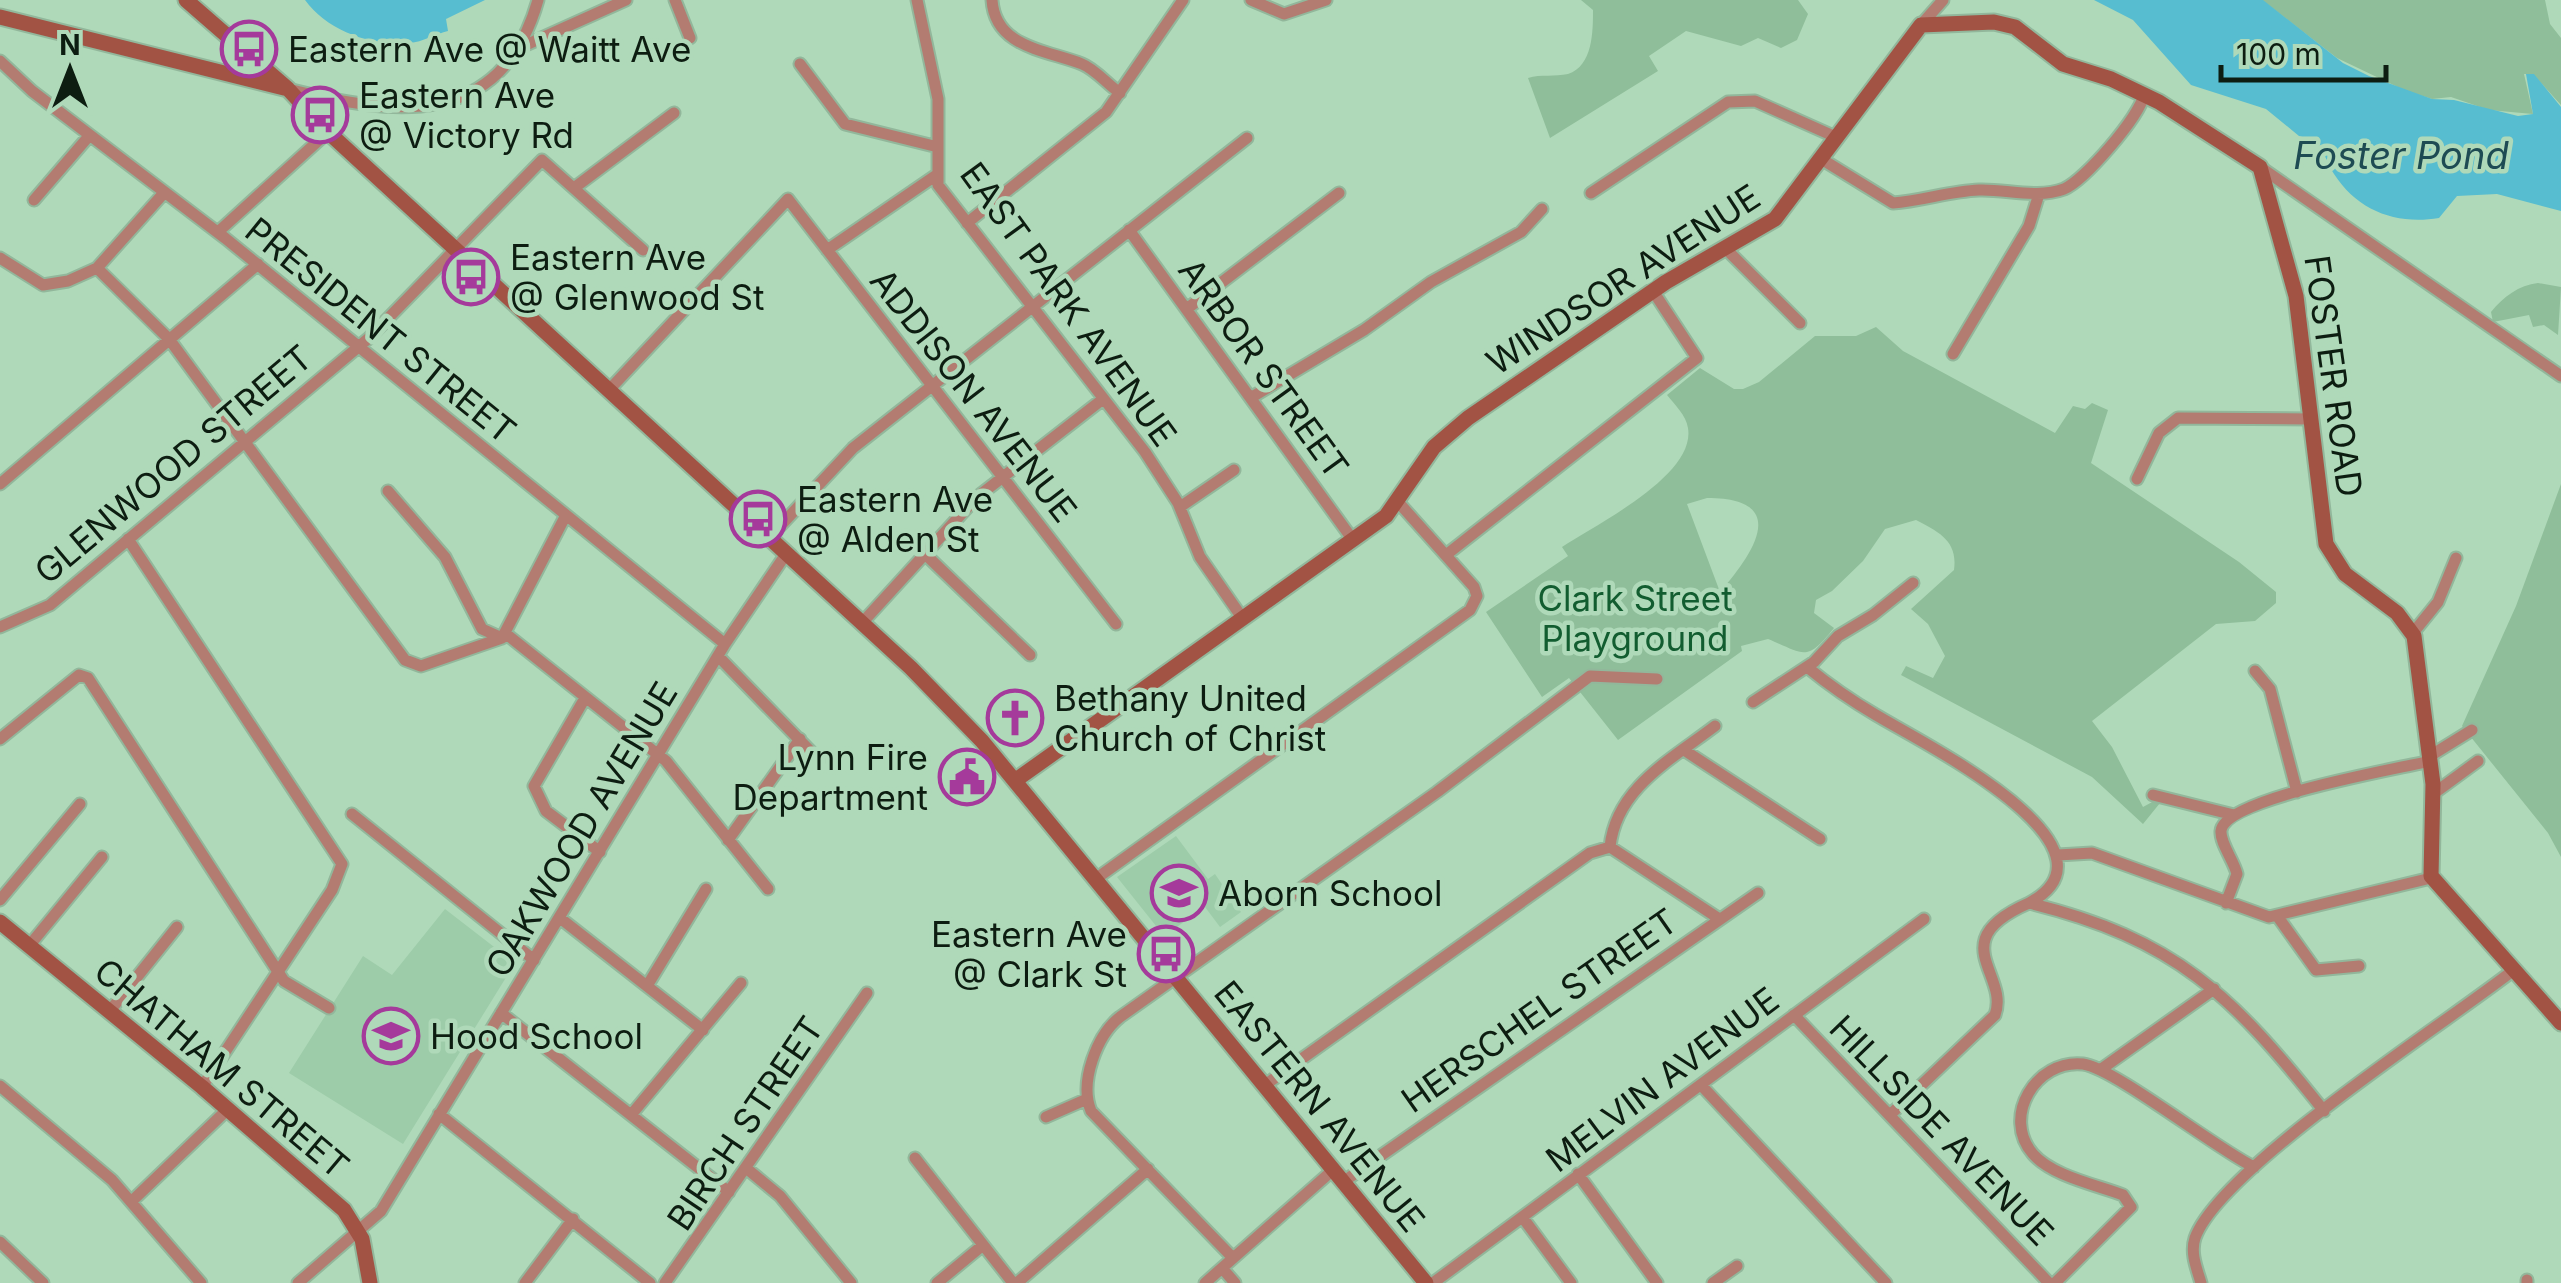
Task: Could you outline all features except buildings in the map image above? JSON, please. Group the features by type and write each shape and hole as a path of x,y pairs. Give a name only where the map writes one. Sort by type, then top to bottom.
{"main road":[{"name":"EASTERN AVENUE","path":"186,0 288,90 328,132 948,705 1098,878 1338,1176 1430,1283"},
{"path":"0,17 288,90"},
{"path":"1921,24 2007,24 2071,69 2111,79 2144,95 2260,167"},
{"name":"WINDSOR AVENUE","path":"1016,780 1353,540 1398,503 1444,438 1652,292 1727,250 1784,211 1921,24"},
{"name":"FOSTER ROAD","path":"2260,167 2293,278 2329,553 2345,574 2397,614 2413,633"},
{"path":"2413,633 2433,794 2432,878 2561,1023"},
{"name":"CHATHAM STREET","path":"0,922 323,1190 359,1233 370,1283"}],"street":[{"path":"288,90 373,109 434,108 487,81 516,48 538,0"},
{"path":"516,48 626,0"},
{"path":"675,0 690,38"},
{"name":"EAST PARK AVENUE","path":"917,0 938,100 935,176 1180,508 1200,557 1243,619"},
{"path":"992,0 993,16 1013,39 1035,51 1088,67 1120,92"},
{"path":"967,223 1091,128 1183,0"},
{"path":"1251,0 1284,14 1326,0"},
{"name":"WINDSOR AVENUE","path":"1921,24 1943,0"},
{"name":"PRESIDENT STREET","path":"0,60 89,136 218,232 355,348 725,644"},
{"path":"800,64 844,124 938,146"},
{"path":"1823,160 1893,203 1979,190 2039,194 2077,181 2134,118 2144,95"},
{"path":"1591,193 1648,152 1728,102 1741,99 1838,138"},
{"path":"643,250 574,188 674,113"},
{"path":"218,232 328,132"},
{"path":"34,200 89,136"},
{"path":"768,538 840,460 1247,138"},
{"name":"GLENWOOD STREET","path":"0,627 50,605 355,348 542,160 574,188"},
{"path":"2260,167 2561,376"},
{"path":"827,250 935,176"},
{"path":"1188,308 1339,193"},
{"path":"0,259 44,285 68,281 97,268 163,194"},
{"path":"1953,354 2029,226 2039,194"},
{"name":"ADDISON AVENUE","path":"608,390 788,199 1116,624"},
{"path":"1252,397 1364,330 1431,282 1521,232 1542,208"},
{"name":"ARBOR STREET","path":"1129,230 1353,540"},
{"path":"1727,250 1800,323"},
{"path":"0,484 258,264"},
{"path":"97,268 169,339 398,652 416,666 504,636 566,516"},
{"path":"1446,555 1697,358 1652,292"},
{"path":"862,623 1003,476 1103,399"},
{"path":"2137,479 2159,433 2178,418 2311,418"},
{"path":"1180,508 1234,470"},
{"path":"388,491 444,557 482,629 504,636 659,756 768,889"},
{"path":"1098,878 1470,610 1477,596 1398,503"},
{"path":"128,539 342,864 340,877 202,1087"},
{"name":"OAKWOOD AVENUE","path":"298,1283 380,1211 725,644 786,554"},
{"path":"925,554 1030,655"},
{"path":"2413,633 2438,602 2456,558"},
{"path":"1752,702 1807,667 1838,636 1873,615 1913,583"},
{"path":"718,656 819,760"},
{"path":"1807,667 1853,701 1990,783 2043,832 2058,855 2058,872 2052,882 2028,903 2000,917 1986,940 1984,958 1997,1000 1996,1015 1890,1114"},
{"path":"2255,671 2270,689 2297,792"},
{"path":"0,738 79,675 88,678 284,981 329,1008"},
{"path":"1233,1258 1091,1111 1087,1099 1102,1036 1110,1024 1590,676 1657,678"},
{"path":"586,698 536,778 538,800 561,824 600,852"},
{"path":"1610,847 1615,822 1637,785 1714,726"},
{"path":"2153,795 2234,815 2297,792 2430,759 2472,730"},
{"path":"728,840 800,739"},
{"path":"1684,750 1820,839"},
{"path":"2433,794 2478,761"},
{"path":"0,900 80,804"},
{"path":"352,814 534,960"},
{"path":"2226,903 2237,874 2220,835 2234,815"},
{"path":"1265,1086 1590,852 1610,847 1718,918"},
{"path":"2058,855 2092,853 2226,903 2278,917 2432,878"},
{"path":"29,946 102,857"},
{"path":"646,986 706,889"},
{"name":"HERSCHEL STREET","path":"1205,1283 1338,1176 1758,893"},
{"path":"2028,903 2071,913 2146,943 2194,971 2285,1062 2324,1111"},
{"path":"2278,917 2316,970 2359,966"},
{"path":"560,918 703,1030"},
{"name":"MELVIN AVENUE","path":"1430,1283 1924,919"},
{"path":"108,1012 177,927"},
{"path":"2201,1283 2193,1254 2197,1233 2254,1167 2515,969"},
{"path":"631,1115 741,983"},
{"path":"2100,1070 2214,989"},
{"name":"BIRCH STREET","path":"665,1283 867,993"},
{"path":"501,1013 730,1192"},
{"name":"HILLSIDE AVENUE","path":"1794,1015 2052,1283"},
{"path":"2052,1283 2131,1207 2124,1196 2038,1158 2019,1122 2026,1094 2050,1074 2079,1064 2100,1070 2254,1167"},
{"path":"0,1086 132,1201 201,1283"},
{"path":"1700,1086 1886,1283"},
{"path":"1046,1117 1087,1099"},
{"path":"132,1201 228,1110"},
{"path":"439,1114 650,1283"},
{"path":"915,1158 1015,1283 1148,1169"},
{"path":"746,1168 780,1196 850,1283"},
{"path":"1578,1174 1657,1283"},
{"path":"1523,1218 1571,1283"},
{"path":"524,1283 573,1219"},
{"path":"0,1242 43,1283"},
{"path":"937,1283 983,1245"},
{"path":"1714,1283 1736,1266"},
{"path":"1222,1268 1235,1283"}],"shaded area":[{"name":"Aborn School","path":"1176,836 1208,879 1215,874 1241,912 1220,927 1205,907 1164,936 1117,877"},
{"name":"Hood School","path":"445,909 515,963 403,1144 289,1073 363,956 392,975"}],"green space":[{"path":"1581,0 1798,0 1808,14 1797,40 1781,48 1758,38 1741,46 1686,31 1649,56 1658,71 1550,138 1528,78 1568,74 1582,64 1590,47 1593,10"},
{"path":"2262,0 2545,0 2550,24 2561,38 2561,105 2533,74 2524,74 2533,114 2489,110 2451,97 2432,99 2404,90 2337,58"},
{"path":"2538,283 2561,287 2558,335 2544,325 2533,327 2529,315 2493,322 2491,312 2501,301 2518,289"},
{"name":"Clark Street Playground","path":"1876,327 1903,351 2055,433 2073,406 2085,409 2092,403 2108,410 2091,463 2239,562 2276,592 2276,603 2255,621 2216,624 2092,721 2112,747 2143,807 2154,801 2160,803 2143,824 2092,777 1901,675 1906,666 1933,678 1945,656 1928,624 1911,609 1954,570 1950,545 1939,533 1916,520 1885,529 1863,561 1832,591 1816,600 1814,613 1834,628 1817,647 1804,652 1768,639 1741,646 1742,651 1618,740 1569,678 1542,697 1486,612 1568,556 1562,547 1641,496 1677,463 1686,446 1688,428 1683,414 1667,395 1700,368 1734,389 1743,389 1759,382 1815,336 1856,336","holes":["1707,498 1733,500 1750,507 1757,518 1758,531 1744,561 1720,592 1687,504"]},
{"path":"2561,484 2561,857 2548,833 2462,726 2516,606"}],"water":[{"path":"305,0 485,0 446,19 448,31 396,44 352,35 325,20"},
{"name":"Foster Pond","path":"2094,0 2263,0 2343,63 2369,76 2432,99 2454,100 2518,116 2533,114 2526,74 2534,74 2561,107 2561,211 2497,194 2457,196 2439,218 2408,219 2379,212 2344,187 2313,140 2299,136 2266,109 2191,85 2133,20"}],"place":[{"name":"Eastern Ave @ Waitt Ave","path":"249,49"},
{"name":"Eastern Ave @ Victory Rd","path":"320,115"},
{"name":"Eastern Ave @ Glenwood St","path":"471,277"},
{"name":"Eastern Ave @ Alden St","path":"758,519"},
{"name":"Bethany United Church of Christ","path":"1015,718"},
{"name":"Lynn Fire Department","path":"967,777"},
{"name":"Aborn School","path":"1179,893"},
{"name":"Eastern Ave @ Clark St","path":"1166,954"},
{"name":"Hood School","path":"391,1036"}]}
